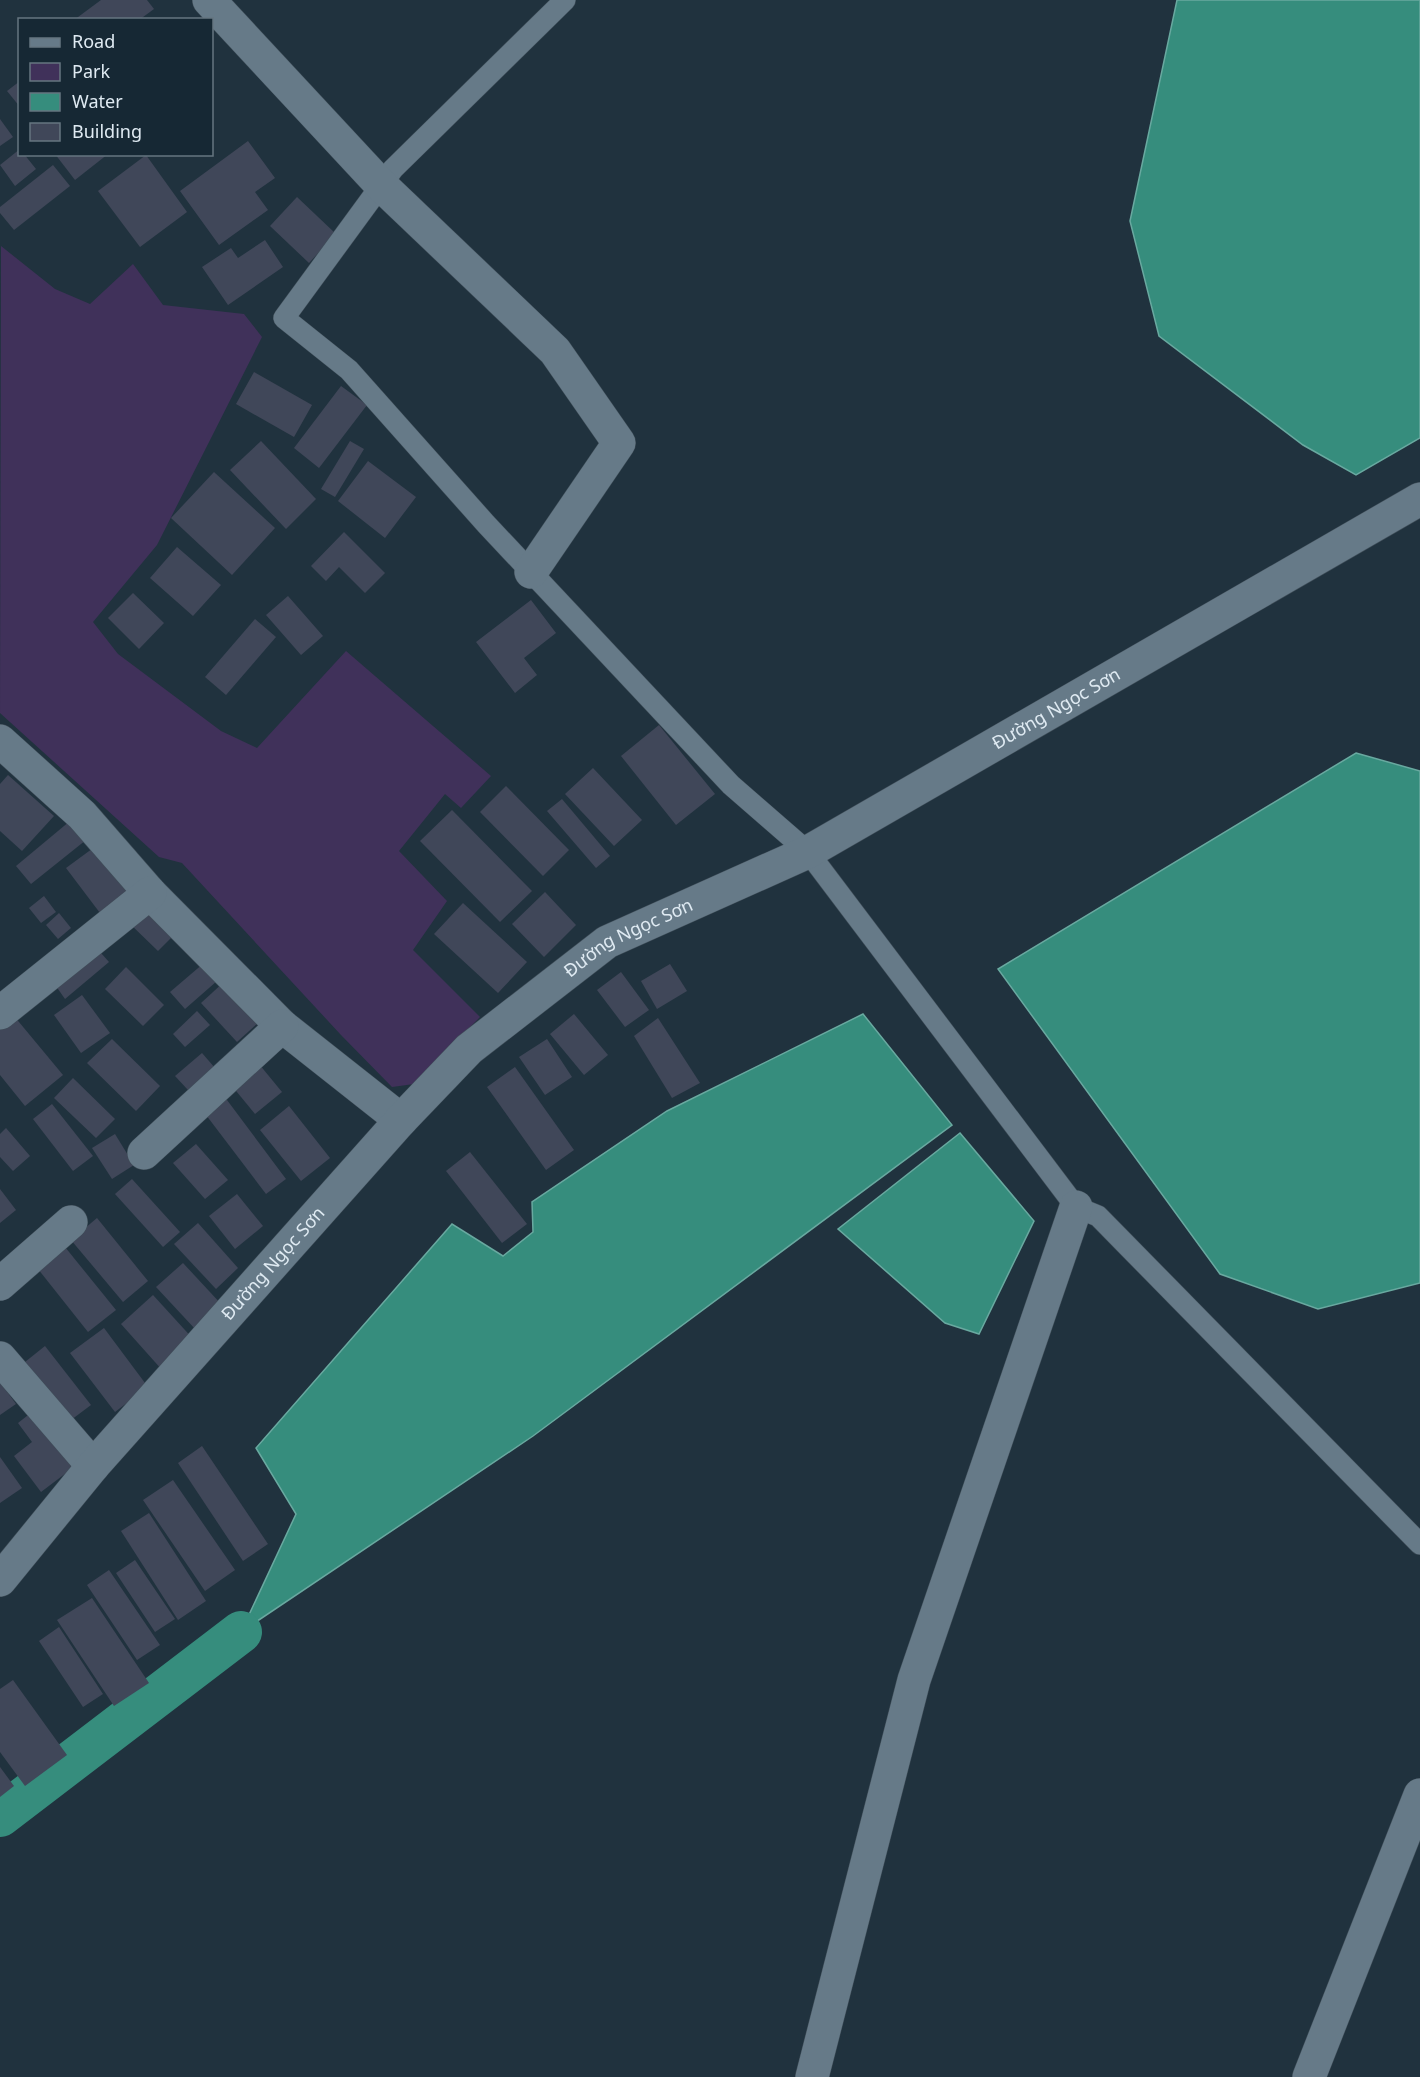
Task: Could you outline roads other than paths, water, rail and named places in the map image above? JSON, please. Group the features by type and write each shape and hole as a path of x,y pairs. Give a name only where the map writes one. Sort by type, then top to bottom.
{"street":[{"path":"209,0 381,185 555,351 619,443 531,572"},
{"name":"Đường Ngọc Sơn","path":"0,1580 93,1466 401,1120 469,1049 607,942 808,852 1420,500"},
{"path":"0,741 82,815 150,893 282,1026 401,1120"},
{"path":"0,1013 150,893"},
{"path":"144,1153 282,1026"},
{"path":"812,2077 914,1680 1076,1207"},
{"path":"0,1284 71,1222"},
{"path":"0,1358 93,1466"},
{"path":"1309,2077 1420,1796"}],"lane":[{"path":"565,0 393,169 284,318 349,370 486,524 731,785 808,852 1076,1207 1098,1216 1420,1544"}],"water":[{"path":"1177,0 1420,0 1420,438 1356,475 1303,445 1159,336 1130,221"},
{"path":"1356,753 1420,771 1420,1283 1318,1309 1220,1274 998,969"},
{"path":"863,1014 952,1125 533,1436 241,1632 296,1514 256,1448 452,1224 503,1256 533,1232 532,1202 667,1111"},
{"path":"960,1133 1034,1221 979,1334 945,1323 838,1229"}],"waterway":[{"path":"0,1816 241,1632"}]}
